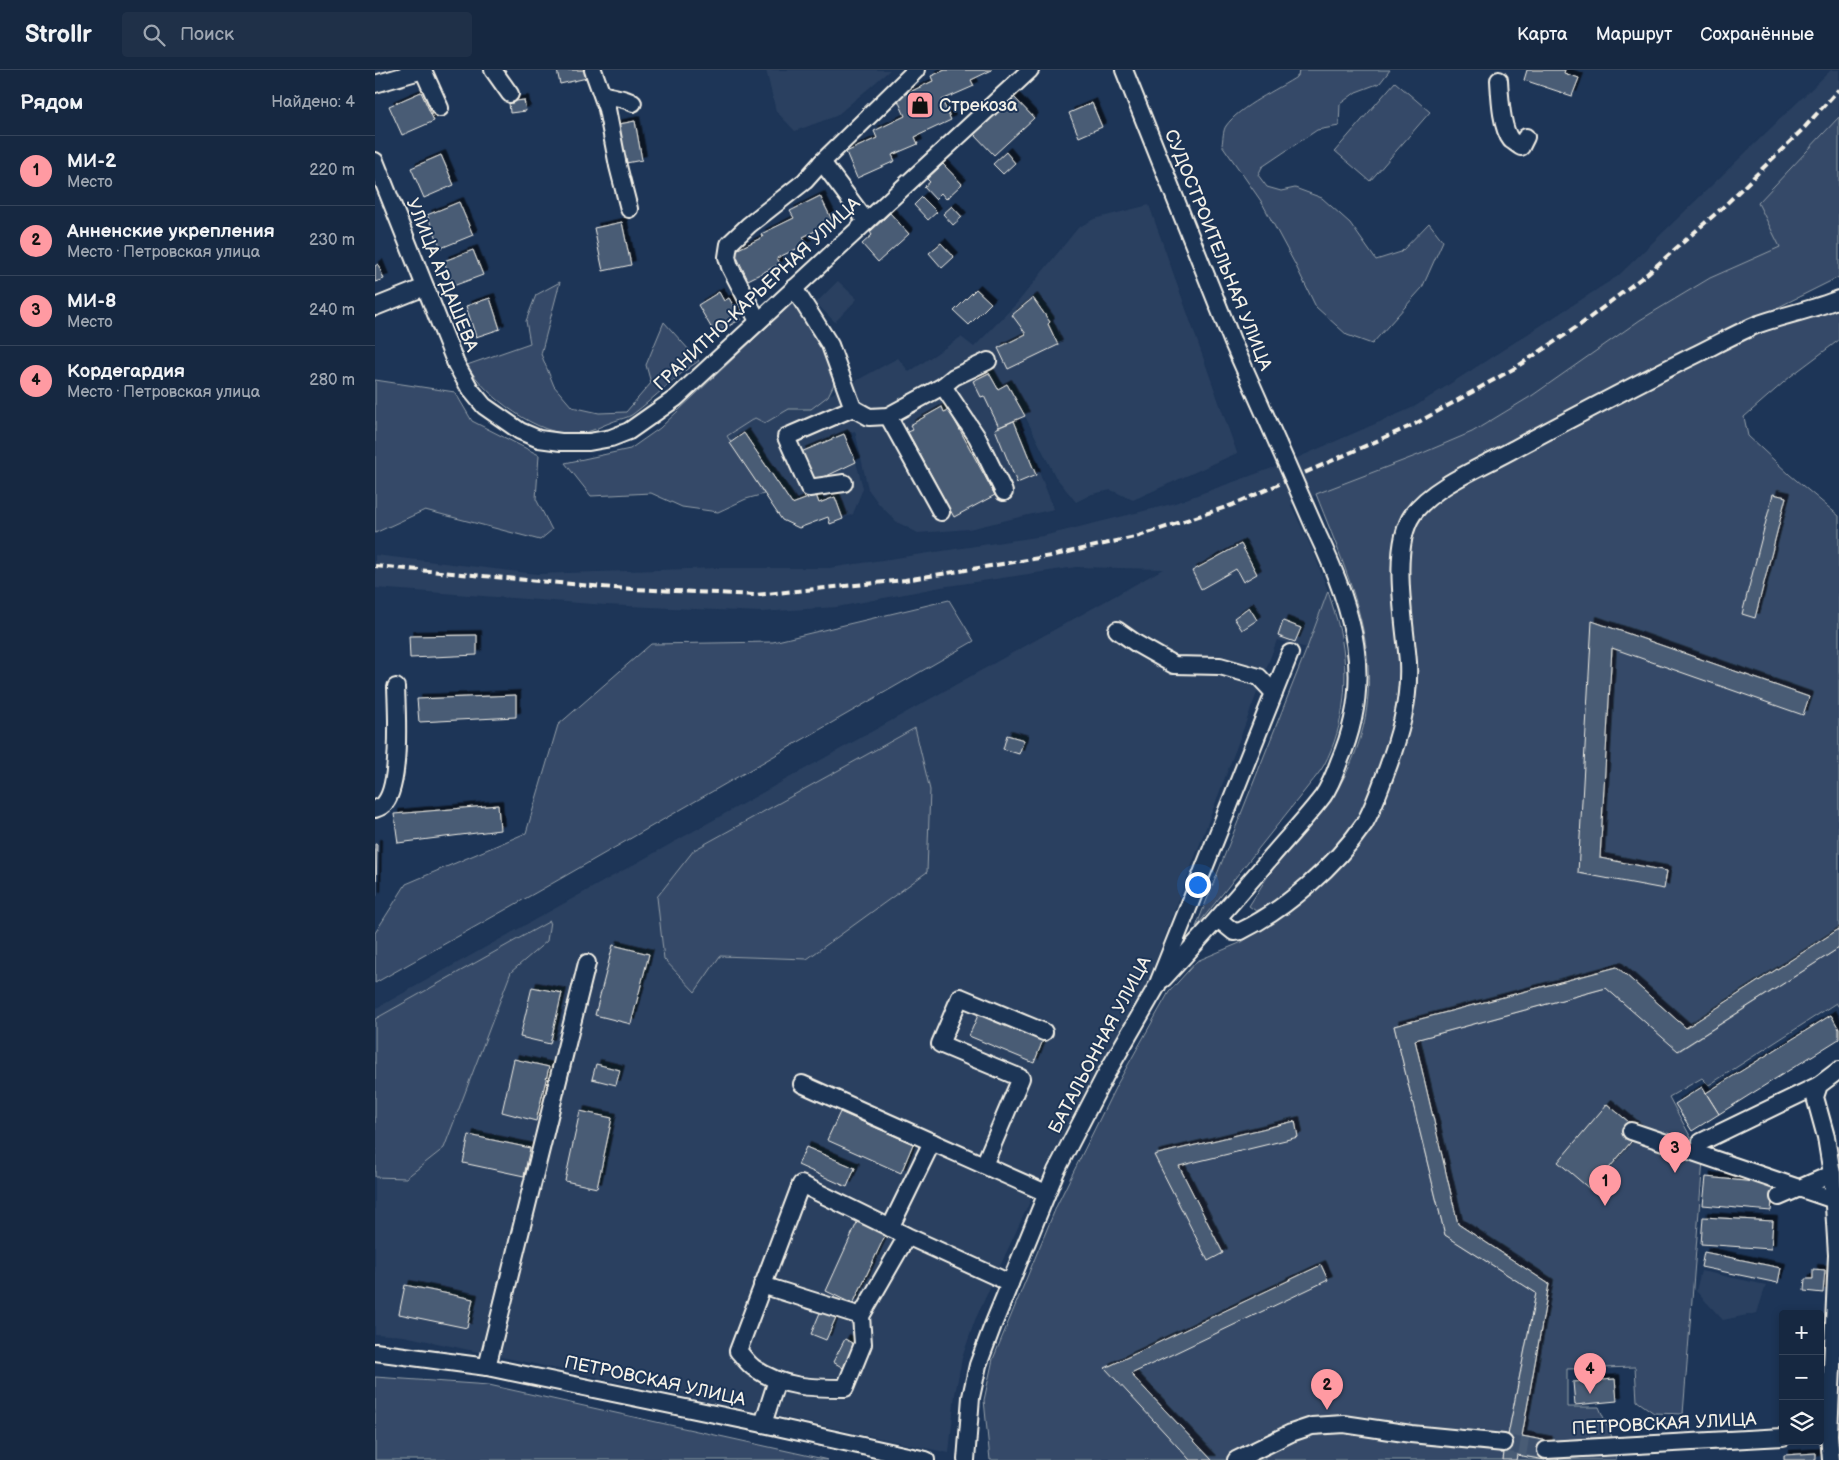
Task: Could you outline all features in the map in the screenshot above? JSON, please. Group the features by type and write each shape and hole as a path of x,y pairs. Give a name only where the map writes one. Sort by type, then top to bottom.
{"street":[{"path":"375,84 423,70 440,108"},
{"path":"493,70 510,94"},
{"path":"593,70 603,94 617,166 629,209"},
{"path":"758,321 730,267 727,256 729,244 749,225 805,181 915,70"},
{"name":"ГРАНИТНО-КАРЬЕРНАЯ УЛИЦА","path":"477,400 519,431 539,439 589,442 611,438 629,431 676,398 1030,70"},
{"name":"СУДОСТРОИТЕЛЬНАЯ УЛИЦА","path":"1124,70 1230,334 1342,589 1358,662 1357,697 1353,722 1346,746 1324,795 1218,919"},
{"path":"1499,80 1501,106 1510,139 1521,147 1526,137"},
{"path":"603,94 614,98 625,98 633,103"},
{"name":"УЛИЦА АРДАШЕВА","path":"375,161 456,364 477,400"},
{"path":"822,162 866,221"},
{"path":"375,307 425,287"},
{"path":"794,288 830,346 853,408 869,417 887,416 943,386 954,377 988,361"},
{"path":"1157,986 1218,919 1233,932 1241,932 1284,904 1337,857 1356,834 1371,810 1394,750 1407,702 1408,665 1400,553 1406,528 1413,515 1422,505 1447,486 1673,365 1756,325 1839,299"},
{"path":"943,386 977,438 1004,492"},
{"path":"844,483 809,488 786,437 853,408"},
{"path":"887,416 941,512"},
{"path":"1117,630 1174,665 1220,666 1259,677 1274,693"},
{"name":"БАТАЛЬОННАЯ УЛИЦА","path":"966,1460 971,1397 978,1365 1046,1193 1105,1076 1157,986 1290,653"},
{"path":"375,809 385,803 393,783 398,734 396,687"},
{"path":"487,1367 587,963"},
{"path":"984,1165 1021,1078 940,1044 960,997 1044,1032"},
{"path":"1701,1142 1819,1085 1839,1070"},
{"path":"802,1084 1046,1193"},
{"path":"1819,1085 1815,1097 1826,1137 1832,1174 1837,1255 1829,1435 1831,1460"},
{"path":"1631,1131 1834,1200"},
{"path":"890,1228 932,1142"},
{"path":"1779,1196 1832,1174"},
{"path":"907,1236 861,1316 863,1344 845,1388 808,1388 777,1380 753,1368 738,1350 801,1184 890,1228 1010,1283"},
{"path":"762,1285 861,1316"},
{"name":"ПЕТРОВСКАЯ УЛИЦА","path":"375,1352 487,1367 926,1460"},
{"path":"763,1424 777,1380"},
{"path":"1236,1460 1291,1433 1312,1426 1343,1424 1411,1434 1503,1443"},
{"name":"ПЕТРОВСКАЯ УЛИЦА","path":"1547,1450 1779,1437"}],"shaded area":[{"path":"766,70 890,70 836,116 795,131 776,111"},
{"path":"1299,70 1390,70 1380,83 1356,92 1340,104 1339,126 1317,130 1262,167 1258,175 1267,187 1281,191 1295,188 1322,198 1350,223 1376,260 1401,252 1429,223 1443,241 1422,288 1372,344 1347,335 1316,307 1261,201 1222,145 1225,128 1232,119 1249,105 1298,76"},
{"path":"1831,70 1839,70 1839,117 1758,203 1781,247 1710,278 1533,395 1472,432 1291,505 1313,551 1328,591 1307,648 1277,640 1148,981 1096,1072 1046,1167 975,1320 962,1358 955,1394 949,1453 404,1336 375,1334 375,1009 1163,569 1076,567 941,587 837,607 761,612 606,605 375,588 375,555 537,574 717,568 829,568 1043,536 1172,504 1281,465 1414,407 1618,276"},
{"path":"1395,82 1430,112 1370,181 1335,151"},
{"path":"1839,117 1839,277 1670,361 1406,512 1397,530 1394,549 1403,660 1399,718 1373,792 1357,823 1322,864 1277,902 1256,911 1249,906 1278,862 1334,795 1354,756 1365,717 1369,680 1365,643 1346,570 1316,494 1472,432 1533,395 1640,320 1710,278 1780,247 1758,203"},
{"path":"1149,205 1237,453 1133,500 1111,490 1092,494 1076,502 1055,476 1025,416 1018,420 1054,509 969,529 918,533 897,522 879,504 868,489 855,431 844,434 856,462 863,488 853,514 830,524 827,517 799,528 782,520 727,436 755,418 765,423 789,409 811,409 828,396 898,358 909,372 961,337 974,347 1018,302 1078,228 1094,219"},
{"path":"838,281 857,299 835,322 816,303"},
{"path":"560,282 541,354 554,386 572,407 599,413 626,412 651,383 646,365 664,322 699,361 631,415 591,431 576,434 561,433 530,422 514,412 486,389 467,365 530,343 526,321 536,295"},
{"path":"792,303 804,316 833,368 834,384 828,396 811,409 789,409 765,423 755,418 727,436 764,494 746,499 718,512 682,507 651,493 591,496 565,463 630,449 660,428"},
{"path":"1826,310 1839,310 1839,340 1791,376 1744,417 1748,436 1790,475 1839,516 1839,929 1686,1028 1616,967 1394,1026 1445,1235 1536,1293 1508,1435 1505,1434 1501,1453 1504,1453 1503,1460 990,1460 984,1400 993,1359 1057,1205 1115,1088 1169,992 1197,961 1242,942 1291,906 1336,865 1398,757 1405,571 1415,521 1435,499 1704,353"},
{"path":"375,380 455,392 472,421 539,455 536,499 552,530 540,540 425,510 375,533"},
{"path":"1328,591 1340,632 1345,665 1344,700 1337,734 1331,750 1317,775 1196,927 1307,648"},
{"path":"949,600 974,641 375,983 375,933 406,884 526,833 558,725 651,644 773,642"},
{"path":"915,728 930,790 927,872 807,959 720,956 695,992 664,959 657,897 694,850"},
{"path":"550,921 547,941 511,972 444,1148 406,1178 375,1177 375,1019"},
{"path":"1839,948 1839,1007 1836,1003 1709,1085 1702,1078 1669,1097 1703,1160 1683,1414 1654,1413 1637,1401 1635,1367 1567,1369 1567,1407 1599,1407 1612,1437 1548,1441 1522,1436 1549,1284 1458,1224 1415,1040 1606,988 1679,1051"},
{"path":"1701,1271 1766,1285 1757,1313 1723,1320 1696,1291"},
{"path":"375,1377 489,1385 828,1460 375,1460"},
{"path":"1517,1455 1545,1460 1516,1460"},
{"path":"1616,1455 1616,1460 1545,1460"}],"building":[{"path":"557,70 585,70 587,78 560,84"},
{"path":"945,70 992,70 971,80 974,86 942,100 951,120 915,137 918,144 892,155 895,161 857,178 846,152 877,138 874,131 905,116 897,98 933,81 931,76"},
{"path":"1527,70 1565,70 1564,73 1579,78 1572,96 1524,80"},
{"path":"421,92 434,121 402,135 389,106"},
{"path":"1014,97 1034,118 994,155 974,134"},
{"path":"524,100 526,111 510,113 509,102"},
{"path":"1092,103 1102,127 1079,137 1069,113"},
{"path":"635,121 642,160 621,164 614,125"},
{"path":"1006,152 1015,163 1003,174 993,164"},
{"path":"441,155 454,185 424,198 411,168"},
{"path":"943,164 962,184 946,199 941,193 935,199 924,187 930,182 927,179"},
{"path":"820,196 833,222 803,237 807,244 777,258 780,264 748,280 734,251 763,237 761,234 794,218 790,211"},
{"path":"922,197 937,212 928,220 914,205"},
{"path":"459,202 473,235 441,248 427,215"},
{"path":"952,206 962,217 953,225 943,214"},
{"path":"890,213 909,234 878,262 862,244 872,235 870,232"},
{"path":"622,222 631,265 603,271 594,228"},
{"path":"941,243 954,257 942,268 929,253"},
{"path":"473,250 483,275 453,286 444,261"},
{"path":"378,264 384,279 375,282 375,266"},
{"path":"976,289 991,303 969,325 954,311"},
{"path":"719,292 724,301 729,298 741,319 715,334 698,305"},
{"path":"490,298 500,329 476,337 466,306"},
{"path":"1033,298 1050,322 1048,324 1058,345 1008,369 998,348 1026,334 1012,315"},
{"path":"989,373 998,389 1007,384 1025,416 999,427 984,396 981,397 973,381"},
{"path":"942,407 944,412 949,410 995,495 954,517 908,432 913,430 910,425"},
{"path":"1014,421 1036,475 1017,483 995,429"},
{"path":"744,433 792,504 816,495 819,503 835,497 843,519 830,524 828,517 799,528 782,520 730,443"},
{"path":"844,434 856,462 814,482 801,452"},
{"path":"1773,494 1786,497 1755,618 1742,614"},
{"path":"1241,544 1257,574 1243,582 1236,569 1201,589 1192,571"},
{"path":"1249,607 1257,620 1242,630 1234,618"},
{"path":"1283,621 1301,628 1295,642 1278,636"},
{"path":"1592,621 1809,697 1803,715 1612,648 1600,858 1667,871 1664,889 1578,873"},
{"path":"477,635 477,655 410,658 409,636"},
{"path":"516,695 516,717 419,722 417,699"},
{"path":"1007,735 1024,740 1019,754 1003,749"},
{"path":"498,805 500,830 398,843 394,814"},
{"path":"375,844 377,844 376,896 375,896"},
{"path":"1839,929 1839,948 1678,1051 1606,988 1415,1040 1458,1224 1549,1284 1522,1436 1548,1441 1545,1460 1517,1455 1516,1460 1503,1460 1504,1453 1501,1453 1505,1434 1508,1435 1536,1293 1445,1235 1394,1026 1617,967 1686,1028"},
{"path":"613,945 649,954 631,1024 595,1015"},
{"path":"532,987 562,993 550,1044 520,1037"},
{"path":"979,1013 1043,1040 1034,1063 969,1036"},
{"path":"1831,1015 1839,1029 1839,1039 1719,1114 1706,1093"},
{"path":"514,1059 549,1067 536,1121 502,1112"},
{"path":"596,1064 620,1070 616,1085 592,1079"},
{"path":"1702,1087 1719,1114 1692,1131 1675,1104"},
{"path":"1607,1104 1640,1131 1591,1190 1558,1162"},
{"path":"580,1111 612,1118 597,1188 565,1181"},
{"path":"840,1112 913,1144 901,1173 827,1140"},
{"path":"1295,1121 1298,1137 1179,1166 1223,1253 1208,1261 1154,1155"},
{"path":"469,1135 530,1148 524,1176 463,1163"},
{"path":"806,1147 855,1168 847,1187 798,1165"},
{"path":"1706,1177 1774,1184 1771,1211 1703,1205"},
{"path":"860,1216 888,1229 853,1304 826,1291"},
{"path":"1703,1217 1773,1221 1771,1249 1701,1244"},
{"path":"1704,1252 1781,1268 1778,1283 1701,1267"},
{"path":"1321,1265 1328,1280 1131,1374 1212,1460 1190,1460 1105,1368"},
{"path":"1813,1269 1825,1270 1823,1293 1804,1291 1805,1279 1813,1279"},
{"path":"405,1285 473,1299 467,1328 399,1314"},
{"path":"822,1308 837,1315 826,1340 811,1334"},
{"path":"845,1339 859,1347 847,1370 833,1362"},
{"path":"1615,1379 1617,1401 1575,1405 1573,1382"},
{"path":"1816,1453 1816,1460 1784,1460 1784,1455"}],"tunnel":[{"path":"1504,1443 1546,1450"}],"railway":[{"path":"375,566 614,588 756,595 905,580 1051,556 1139,536 1232,505 1415,424 1515,368 1580,325 1648,273 1722,208 1804,128 1839,89"}],"place":[{"name":"Стрекоза","path":"920,105"},
{"name":"МИ-8","path":"1675,1173"},
{"name":"МИ-2","path":"1605,1206"},
{"name":"Кордегардия","path":"1590,1394"},
{"name":"Анненские укрепления","path":"1327,1410"}]}
